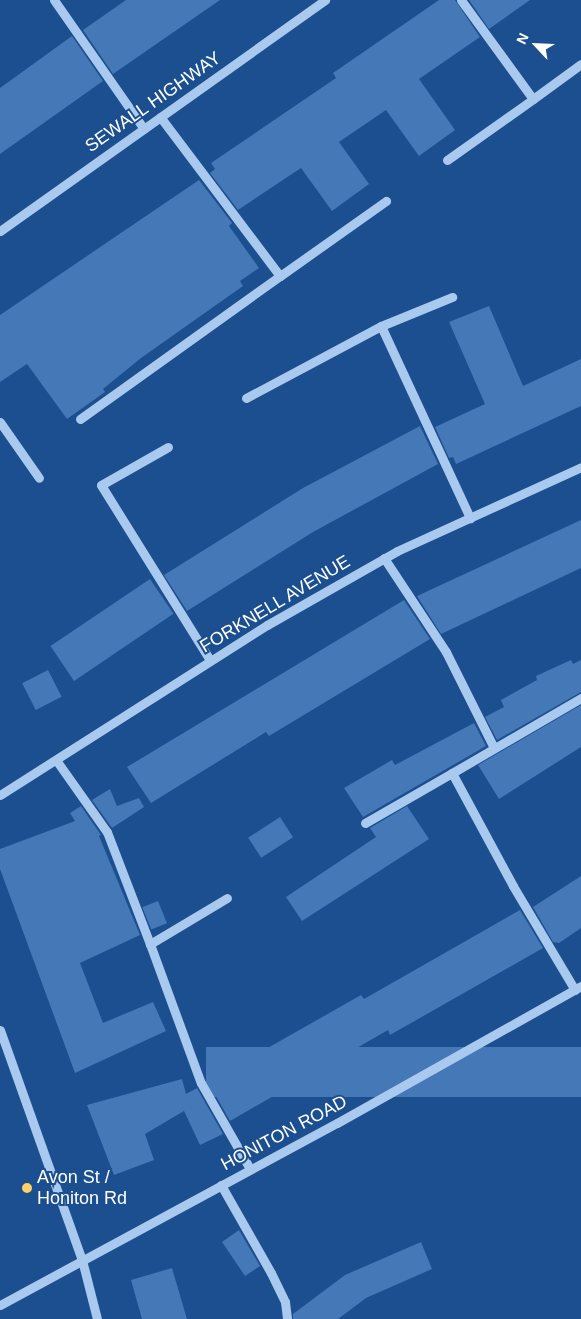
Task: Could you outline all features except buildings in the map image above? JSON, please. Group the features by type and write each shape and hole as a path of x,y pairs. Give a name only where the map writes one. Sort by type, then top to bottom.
{"street":[{"path":"54,0 144,129"},
{"name":"SEWALL HIGHWAY","path":"0,231 325,0"},
{"path":"461,0 532,99"},
{"path":"447,160 581,64"},
{"path":"160,117 280,276"},
{"path":"80,419 386,201"},
{"path":"246,398 380,326 452,297"},
{"path":"380,326 470,518"},
{"path":"0,422 39,478"},
{"path":"168,447 101,485 210,660"},
{"name":"FORKNELL AVENUE","path":"0,794 210,660 384,558 581,467"},
{"path":"384,558 446,652 494,748"},
{"path":"365,823 581,698"},
{"path":"56,760 107,832 201,1083 250,1169"},
{"path":"452,773 513,886 578,988"},
{"path":"150,944 227,898"},
{"name":"HONITON ROAD","path":"0,1305 578,988"},
{"path":"0,1030 82,1260 97,1319"},
{"path":"221,1185 271,1273 285,1302 287,1319"}],"place":[{"name":"Avon St / Honiton Rd","path":"27,1188"}]}
